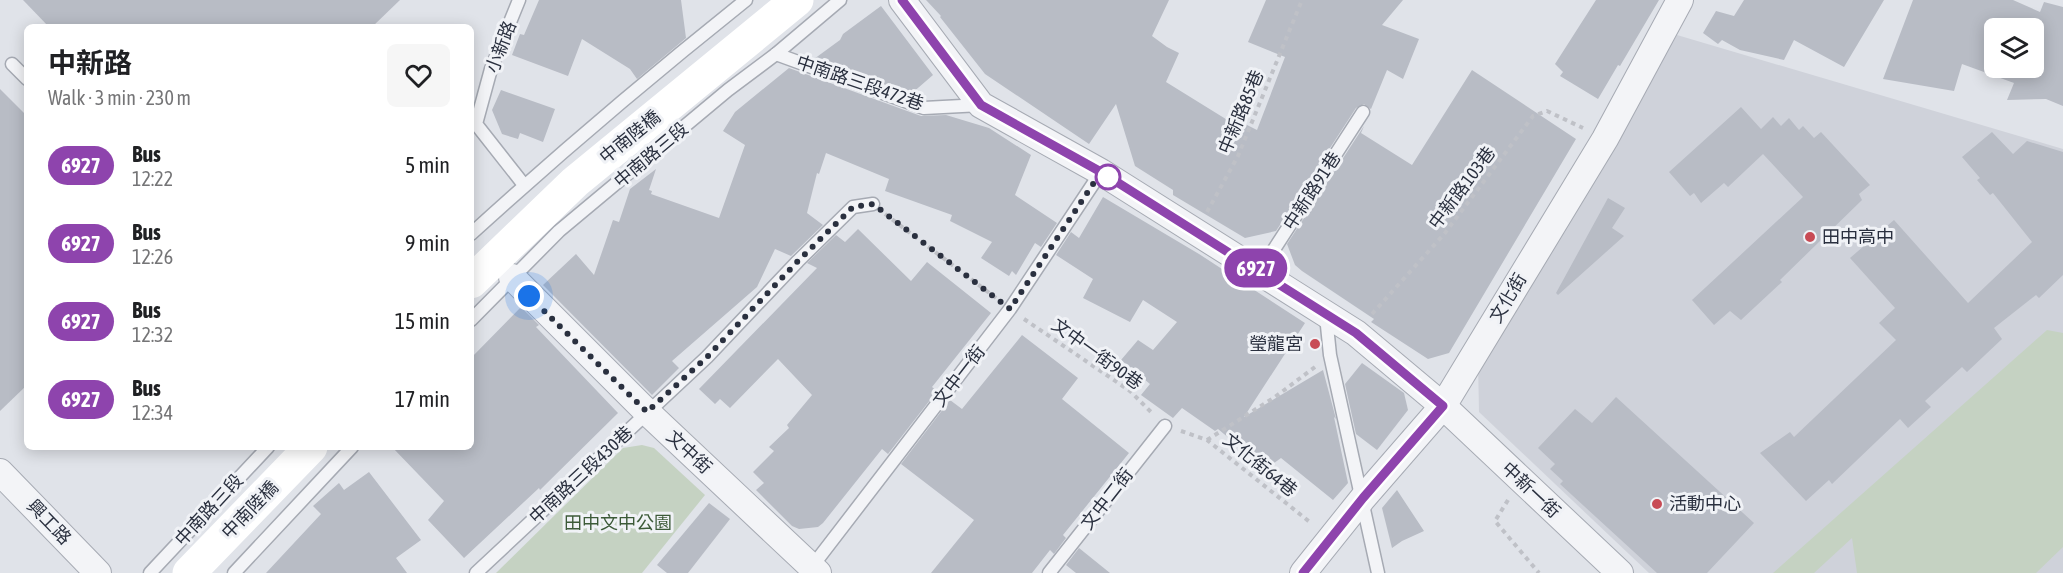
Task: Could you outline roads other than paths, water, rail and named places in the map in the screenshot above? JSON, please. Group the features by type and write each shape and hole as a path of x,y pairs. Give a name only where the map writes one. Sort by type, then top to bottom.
{"main road":[{"name":"中南陸橋","path":"474,279 575,182 797,0"},
{"name":"中南陸橋","path":"189,573 308,450"}],"street":[{"path":"902,0 981,105"},
{"name":"文化街","path":"1303,573 1363,498 1443,406 1605,139 1680,0"},
{"name":"中新一街","path":"981,105 1101,172 1356,333 1443,406 1620,573"},
{"name":"文中街","path":"512,277 647,412 812,571"},
{"name":"興工路","path":"0,472 98,573"}],"lane":[{"name":"小新路","path":"519,0 491,69 476,124 524,185"},
{"path":"474,231 524,185 746,0"},
{"name":"中南路三段","path":"474,317 559,231 840,0"},
{"name":"中南路三段472巷","path":"776,54 924,108 981,105"},
{"path":"12,63 24,76"},
{"name":"中新路91巷","path":"1260,271 1363,112"},
{"name":"文中一街","path":"812,571 1010,309 1101,172"},
{"name":"中南路三段430巷","path":"476,573 707,357 853,207 873,204"},
{"path":"1326,315 1330,355 1378,573"},
{"name":"文中二街","path":"1049,573 1165,426"},
{"name":"中南路三段","path":"150,573 265,450"},
{"path":"234,573 349,450"}],"place":[{"name":"田中高中","path":"1810,237"},
{"name":"瑩龍宮","path":"1315,344"},
{"name":"活動中心","path":"1657,504"}],"park label":[{"name":"田中文中公園","path":"618,523"}]}
